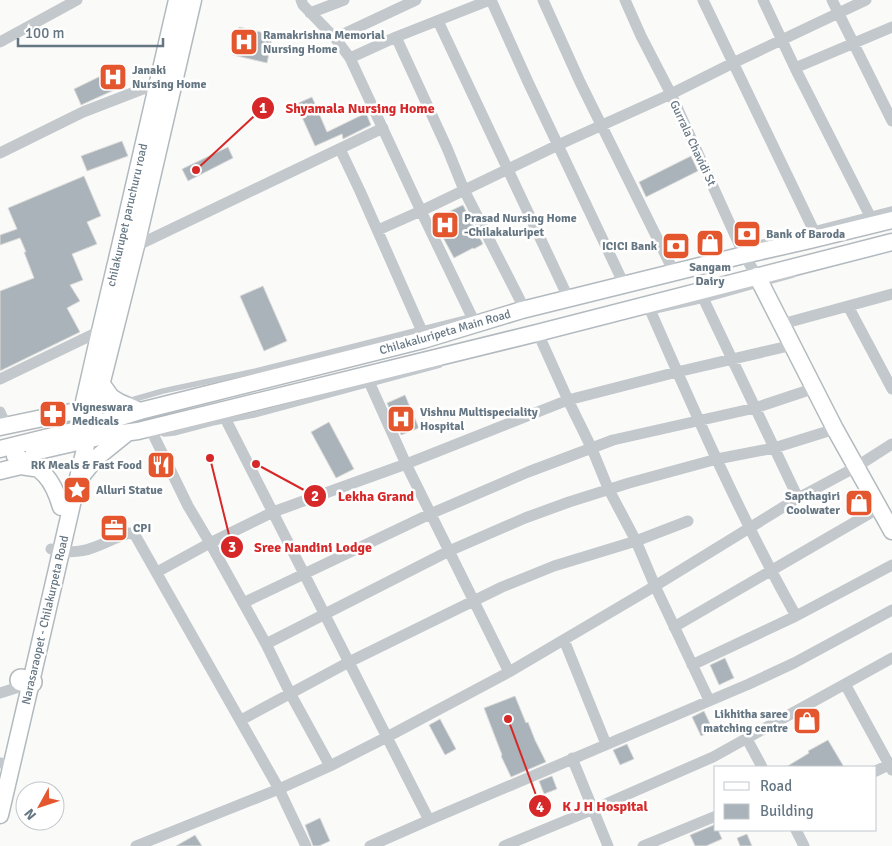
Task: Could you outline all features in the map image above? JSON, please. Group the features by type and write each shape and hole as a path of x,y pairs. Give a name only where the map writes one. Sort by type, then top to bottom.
{"main road":[{"name":"chilakurupet paruchuru road","path":"83,434 101,383 129,244 157,85 176,0"},
{"name":"chilakurupet paruchuru road","path":"83,434 80,406 100,331 129,244 174,85 193,0"},
{"name":"Chilakaluripeta Main Road","path":"8,458 83,434 140,410 423,340 522,310 739,251 810,240 892,220"},
{"name":"Chilakaluripeta Main Road","path":"0,449 32,441 83,434 127,433 368,379 759,280 892,242"},
{"path":"759,280 835,429 892,531"},
{"path":"101,383 111,397 140,410"},
{"path":"2,422 80,406"},
{"path":"32,441 62,423 80,406"},
{"path":"76,483 96,458 127,433"},
{"name":"Narasaraopet - Chilakurpeta Road","path":"0,765 24,683 56,550 76,483 83,434"},
{"name":"Narasaraopet - Chilakurpeta Road","path":"56,550 61,507 83,434"},
{"path":"8,458 29,462 39,469 49,479 56,491 61,507"},
{"path":"0,471 21,466 39,469"},
{"name":"Narasaraopet - Chilakurpeta Road","path":"0,815 24,683"}],"street":[{"path":"0,42 77,0"},
{"path":"301,0 310,14 335,38 350,58 421,211 476,316"},
{"path":"310,14 344,0"},
{"path":"335,38 416,0"},
{"path":"350,58 490,0 621,278"},
{"path":"543,0 580,82 671,266"},
{"name":"Gurrala Chavidi St","path":"625,0 671,94 739,251 759,280"},
{"path":"703,0 813,229"},
{"path":"763,0 781,40 869,214"},
{"path":"832,0 892,120"},
{"path":"378,230 671,94 866,0"},
{"path":"438,21 566,293"},
{"path":"795,68 892,27"},
{"path":"396,38 447,148 464,190 522,304"},
{"path":"0,153 83,112 140,90 157,85 174,85"},
{"path":"129,244 383,128"},
{"path":"340,149 378,230 421,330"},
{"path":"782,324 892,294"},
{"path":"704,300 798,498"},
{"path":"848,306 892,389"},
{"path":"646,313 678,372 750,528 796,616"},
{"path":"0,379 100,331"},
{"path":"541,340 592,448 608,488 636,541 654,586 709,700"},
{"path":"157,572 273,512 406,464 568,400 793,345"},
{"path":"368,379 430,514 509,672"},
{"path":"243,603 430,514 528,472 613,440 756,408 815,388"},
{"path":"226,420 428,820"},
{"path":"149,428 188,506 266,644 290,693 330,766"},
{"path":"266,644 449,552 525,518 608,488 717,459 774,448 835,429"},
{"path":"136,846 279,789 387,737 509,672 798,498 856,467 892,444"},
{"path":"674,626 879,508"},
{"path":"241,720 349,662 474,600 554,566 636,541 688,521"},
{"path":"56,550 81,552 123,535 135,534 279,789 306,846"},
{"path":"692,665 796,616 892,565"},
{"path":"370,846 572,758 749,684 794,663 892,610"},
{"path":"564,640 606,744"},
{"path":"504,846 713,757 892,658"},
{"path":"0,693 24,683"},
{"path":"845,684 891,766 877,772"},
{"path":"747,738 761,766"},
{"path":"572,758 608,846"},
{"path":"643,846 714,817"},
{"path":"796,831 802,845"}],"lane":[{"path":"739,251 813,229 892,209"},
{"path":"646,313 704,300 759,280 797,274"},
{"path":"506,308 594,285"},
{"path":"121,403 163,391 256,371 476,316"},
{"path":"149,428 164,434 174,433 254,414 368,379 445,364"}],"building":[{"path":"239,27 273,35 267,63 233,55"},
{"path":"113,70 121,87 81,105 74,89"},
{"path":"312,97 327,132 366,113 371,125 343,139 342,134 315,146 296,104"},
{"path":"122,141 128,156 87,171 81,156"},
{"path":"228,147 233,158 188,181 182,169"},
{"path":"691,156 698,171 646,197 639,182"},
{"path":"84,176 101,216 87,222 97,244 72,254 83,280 70,285 80,301 67,308 80,332 0,371 0,291 34,278 20,238 0,245 0,235 17,229 8,208"},
{"path":"463,205 483,244 454,258 433,219"},
{"path":"263,286 287,341 264,351 240,296"},
{"path":"405,395 419,428 401,435 387,403"},
{"path":"329,422 354,469 336,478 311,432"},
{"path":"725,658 734,678 719,685 710,665"},
{"path":"515,696 526,723 528,722 546,762 511,777 501,756 484,708"},
{"path":"704,711 713,730 701,736 692,717"},
{"path":"440,719 456,749 445,755 429,725"},
{"path":"828,740 843,766 788,766 809,753 808,751"},
{"path":"627,744 634,759 620,765 613,750"},
{"path":"552,776 557,789 544,794 539,781"},
{"path":"320,818 330,841 319,846 313,846 305,825"},
{"path":"714,825 714,831 718,831 722,839 706,846 695,846 690,835"},
{"path":"747,834 752,846 740,846 737,838"},
{"path":"195,835 202,846 176,846"}],"place":[{"name":"Ramakrishna Memorial Nursing Home","path":"244,42"},
{"name":"Janaki Nursing Home","path":"113,77"},
{"name":"Shyamala Nursing Home","path":"196,170"},
{"name":"Prasad Nursing Home -Chilakaluripet","path":"445,225"},
{"name":"Bank of Baroda","path":"747,234"},
{"name":"Sangam Dairy","path":"710,243"},
{"name":"ICICI Bank","path":"676,246"},
{"name":"Vigneswara Medicals","path":"53,414"},
{"name":"Vishnu Multispeciality Hospital","path":"401,419"},
{"name":"Sree Nandini Lodge","path":"210,458"},
{"name":"Lekha Grand","path":"256,464"},
{"name":"RK Meals & Fast Food","path":"161,465"},
{"name":"Alluri Statue","path":"77,490"},
{"name":"Sapthagiri Coolwater","path":"859,503"},
{"name":"CPI","path":"114,528"},
{"name":"K J H Hospital","path":"508,719"},
{"name":"Likhitha saree matching centre","path":"807,721"}]}
